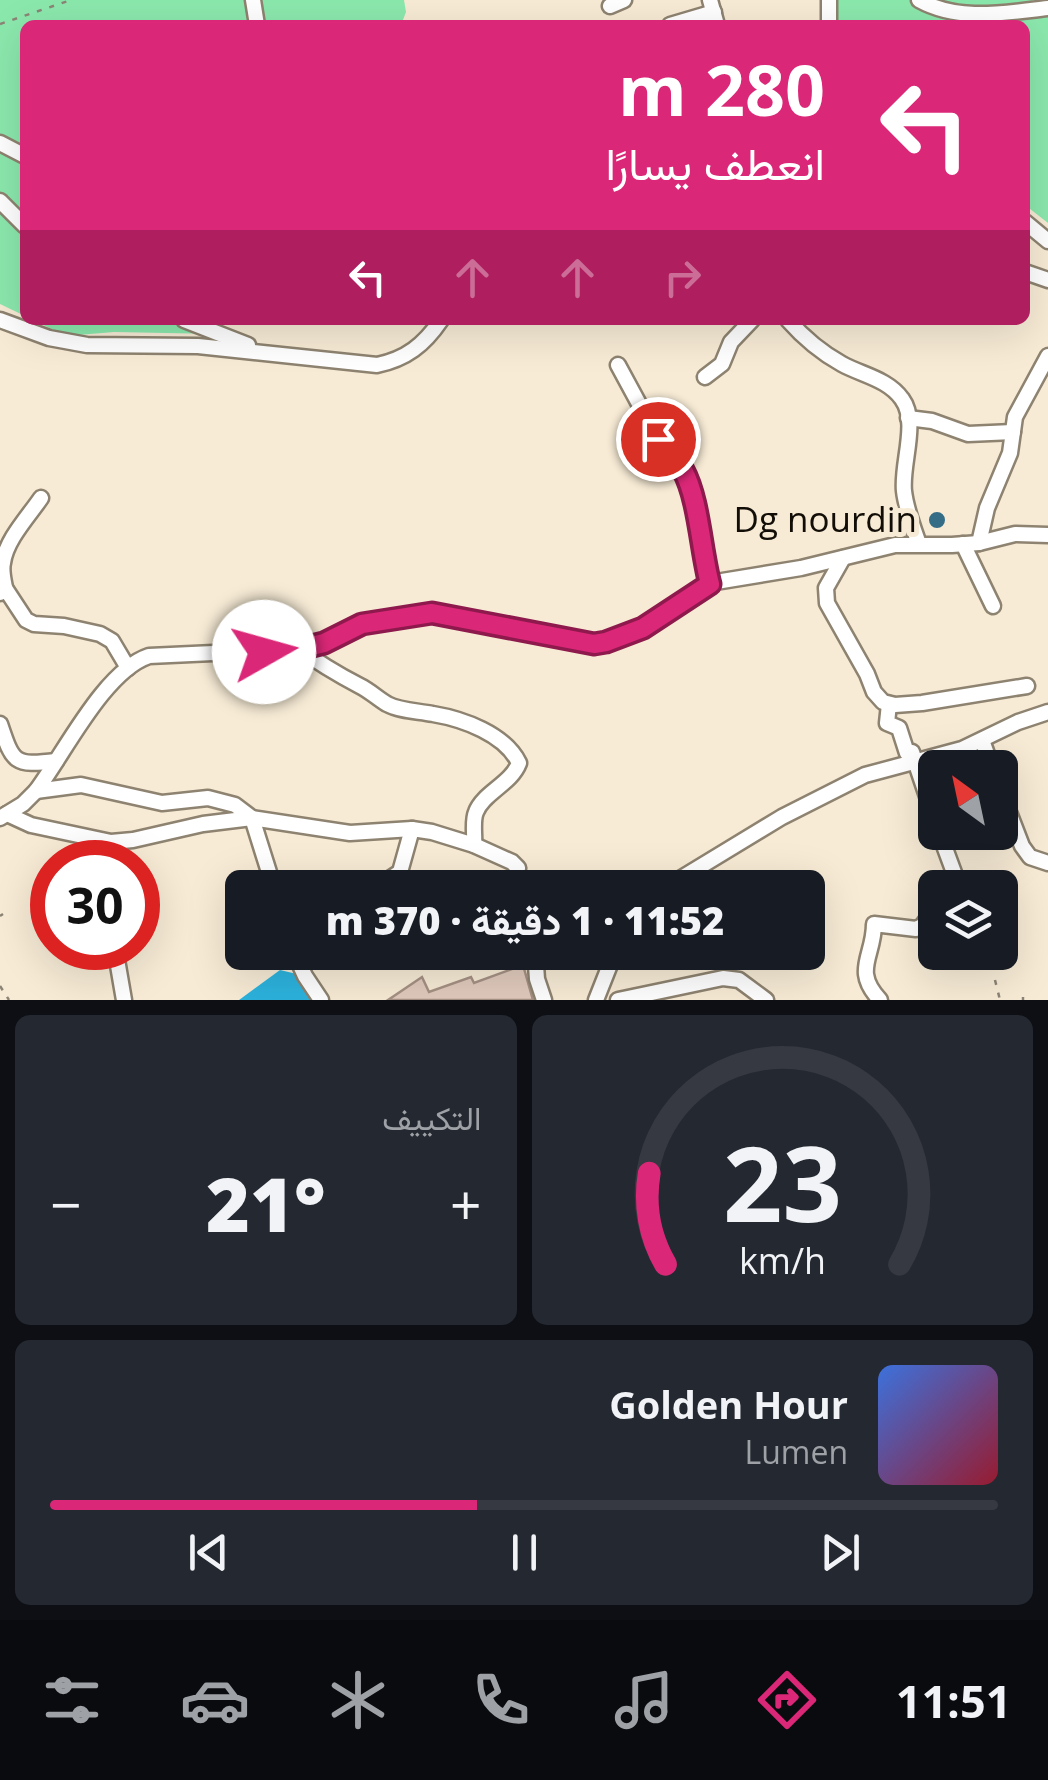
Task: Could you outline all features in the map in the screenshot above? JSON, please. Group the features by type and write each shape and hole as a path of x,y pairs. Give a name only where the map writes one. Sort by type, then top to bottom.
{"street":[{"path":"919,0 946,12 966,14 1048,8"},
{"path":"687,20 714,12"},
{"path":"0,200 20,221"},
{"path":"0,320 48,338 87,345 172,345 376,365 396,361 420,346 437,325"},
{"path":"197,325 265,352"},
{"path":"705,377 722,364 734,338 747,325"},
{"path":"793,325 844,365 894,390 906,406 904,494 919,544"},
{"path":"979,543 1010,453 1015,417 1048,356"},
{"path":"618,365 658,439 684,470 710,584"},
{"path":"908,418 932,421 968,434 1013,432"},
{"path":"41,498 4,559 3,591 26,620 34,624 64,626 100,634 112,641 128,668"},
{"path":"3,816 36,792 92,709 138,660 165,654 300,649 324,643 362,624 432,613 576,642 606,642 643,628 710,584 730,579 766,576 895,545 979,543 1015,534 1048,535"},
{"path":"963,544 993,606"},
{"path":"843,558 826,588 827,603 877,697 889,704 922,703 1027,686"},
{"path":"300,649 386,703 452,717 493,736 516,756 516,771 476,813 474,845"},
{"path":"889,704 887,723 899,728 918,771"},
{"path":"695,870 819,797 865,775 944,754 1048,712"},
{"path":"0,724 4,751 14,758 25,762 56,761"},
{"path":"982,740 986,750"},
{"path":"36,792 81,785 162,803 208,798 235,805 252,818 268,870"},
{"path":"3,816 111,842 252,818 350,833 412,829 474,845 515,864 517,870"},
{"path":"401,870 412,829"},
{"path":"1018,836 1030,856 1048,863"},
{"path":"880,1000 864,975 875,923 913,930 918,928"},
{"path":"119,970 124,1000"},
{"path":"302,970 321,1000"},
{"path":"536,970 544,1000"},
{"path":"596,1000 608,970"},
{"path":"618,1000 734,978 766,1000"}],"path":[{"path":"0,24 71,0"},
{"path":"995,980 1000,1000"},
{"path":"0,986 9,1000"}],"green space":[{"path":"0,0 404,0 403,20 20,20 20,314 0,304"},
{"path":"833,0 1048,0 1048,223 1030,209 1030,20 836,20"},
{"path":"43,325 217,325 217,334 114,332 66,336"}],"water":[{"path":"280,970 305,976 324,1000 239,1000"}],"building":[{"path":"509,970 524,970 533,1000 388,1000 422,977 429,992 471,977 474,983"}],"place":[{"name":"Dg nourdin","path":"937,520"}],"route":[{"path":"264,652 300,649 324,643 362,624 432,613 594,644 643,628 710,584 686,476 658,439"}]}
